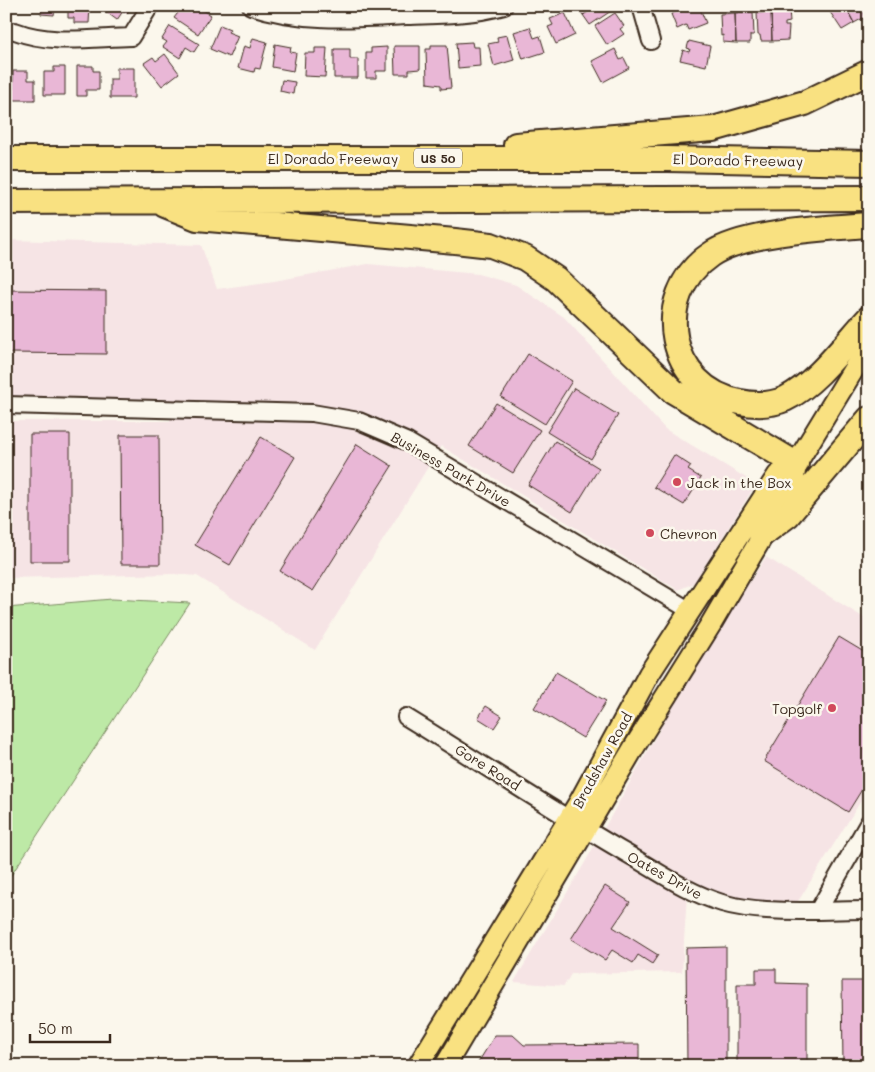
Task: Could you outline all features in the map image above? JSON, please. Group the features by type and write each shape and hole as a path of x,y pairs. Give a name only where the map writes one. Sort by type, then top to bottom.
{"highway":[{"path":"337,158 713,129 805,103 869,72"},
{"name":"El Dorado Freeway","path":"6,159 668,159 865,162"},
{"path":"6,202 869,198"},
{"path":"154,201 198,218 491,245 526,258 556,278 673,391 796,464"},
{"path":"869,225 792,232 734,243 710,254 691,272 682,287 678,295 673,320 676,346 688,370 706,389 729,400 755,405 783,400 805,386 869,318"},
{"path":"761,536 788,515 869,419"}],"main road":[{"name":"Bradshaw Road","path":"445,1066 666,695 711,624 793,484 796,464 869,344"},
{"name":"Bradshaw Road","path":"418,1066 569,820 649,674 689,610 778,475 796,464"},
{"path":"666,695 691,642 692,618 689,610"}],"street":[{"path":"15,31 33,37 52,39 131,37 150,6"},
{"path":"251,6 307,12 340,19 452,14 504,6"},
{"path":"641,6 651,41"},
{"name":"Business Park Drive","path":"6,405 312,413 359,421 408,442 689,610"},
{"name":"Gore Road","path":"406,717 586,830"},
{"path":"819,909 869,822"},
{"name":"Oates Drive","path":"586,830 688,889 711,899 759,909 869,910"}],"shaded area":[{"path":"6,240 201,245 217,289 368,264 478,274 516,285 564,317 665,429 756,484 694,583 678,590 441,446 315,650 197,576 174,574 6,578 6,415 7,421 170,421 171,400 6,397"},
{"path":"766,557 869,621 869,788 797,903 747,902 717,892 688,879 682,972 571,974 564,986 514,982 584,864 699,660"}],"green space":[{"path":"112,599 190,603 6,883 6,608"}],"building":[{"path":"42,6 63,6 63,9 55,8 54,15 41,14"},
{"path":"68,6 90,6 89,23 74,23 74,18 68,18"},
{"path":"98,6 131,6 127,13 123,11 117,20"},
{"path":"187,6 197,6 211,15 198,34 174,18 181,9 184,11"},
{"path":"577,6 597,6 583,15"},
{"path":"597,6 612,6 614,9 590,25 583,15"},
{"path":"690,6 699,6 706,23 688,30 686,25 677,29 671,14"},
{"path":"826,6 845,6 854,23 842,30"},
{"path":"845,6 863,6 865,17 854,23"},
{"path":"789,9 790,22 785,23 785,26 789,26 788,40 772,41 771,10"},
{"path":"753,12 754,35 750,35 750,43 736,43 735,13"},
{"path":"771,12 772,41 761,41 760,35 758,35 757,13"},
{"path":"565,13 575,35 556,44 548,27 553,25 550,19"},
{"path":"615,13 624,26 620,29 624,34 607,45 595,26"},
{"path":"735,13 736,43 723,42 720,14"},
{"path":"220,25 230,29 228,32 238,36 229,57 210,49"},
{"path":"170,26 199,44 194,52 186,47 180,58 163,47 167,42 162,39"},
{"path":"530,27 534,38 540,36 545,52 523,59 514,32"},
{"path":"507,35 514,60 494,66 488,44 498,42 497,37"},
{"path":"253,38 267,42 260,69 255,68 254,72 238,68 244,46 250,48"},
{"path":"689,41 710,46 706,66 680,60 683,50 689,52 690,49 687,48"},
{"path":"472,42 473,47 479,47 480,66 458,68 456,43"},
{"path":"275,44 291,47 290,52 296,53 293,71 272,67"},
{"path":"431,45 447,45 451,88 441,89 441,85 427,83 426,49 431,49"},
{"path":"394,46 420,46 420,69 409,70 409,74 395,74"},
{"path":"387,47 387,71 376,71 376,78 366,78 366,53 371,53 371,48"},
{"path":"315,48 327,48 325,77 304,76 305,53 315,53"},
{"path":"334,49 350,49 350,59 358,59 358,78 334,78"},
{"path":"615,49 620,60 624,58 629,68 603,82 592,61"},
{"path":"165,54 179,73 162,86 144,63 153,57 156,61"},
{"path":"77,66 93,66 93,71 99,71 99,90 86,90 86,96 77,96"},
{"path":"54,67 65,67 65,95 44,95 44,72 54,72"},
{"path":"117,68 134,68 134,98 110,98 110,79 117,79"},
{"path":"13,71 28,71 28,80 35,80 35,100 9,100 9,89 13,89"},
{"path":"282,80 295,82 293,94 280,91"},
{"path":"8,290 106,291 106,354 8,353"},
{"path":"528,354 572,381 545,424 501,397"},
{"path":"574,388 618,415 591,459 547,432"},
{"path":"496,403 540,430 513,473 469,446"},
{"path":"30,434 70,434 70,561 30,561"},
{"path":"120,435 159,435 160,564 121,564"},
{"path":"261,437 295,457 230,565 195,545"},
{"path":"555,441 599,468 572,512 528,485"},
{"path":"357,444 392,466 313,591 280,571"},
{"name":"Jack in the Box","path":"674,455 691,466 688,470 701,478 684,505 654,487"},
{"name":"Topgolf","path":"839,637 869,655 869,778 848,812 764,761"},
{"path":"556,672 606,701 583,738 534,708"},
{"path":"486,706 502,716 494,728 478,718"},
{"path":"605,886 630,902 613,927 658,955 652,964 638,955 633,963 612,950 605,960 571,939"},
{"path":"726,947 726,1066 687,1066 686,948"},
{"path":"756,969 776,969 776,983 807,984 807,1066 737,1066 737,984 756,984"},
{"path":"842,981 869,981 869,1066 843,1066"},
{"path":"495,1035 513,1035 524,1045 639,1044 639,1066 476,1066"}],"place":[{"name":"Jack in the Box","path":"677,482"},
{"name":"Chevron","path":"650,533"},
{"name":"Topgolf","path":"832,708"}]}
